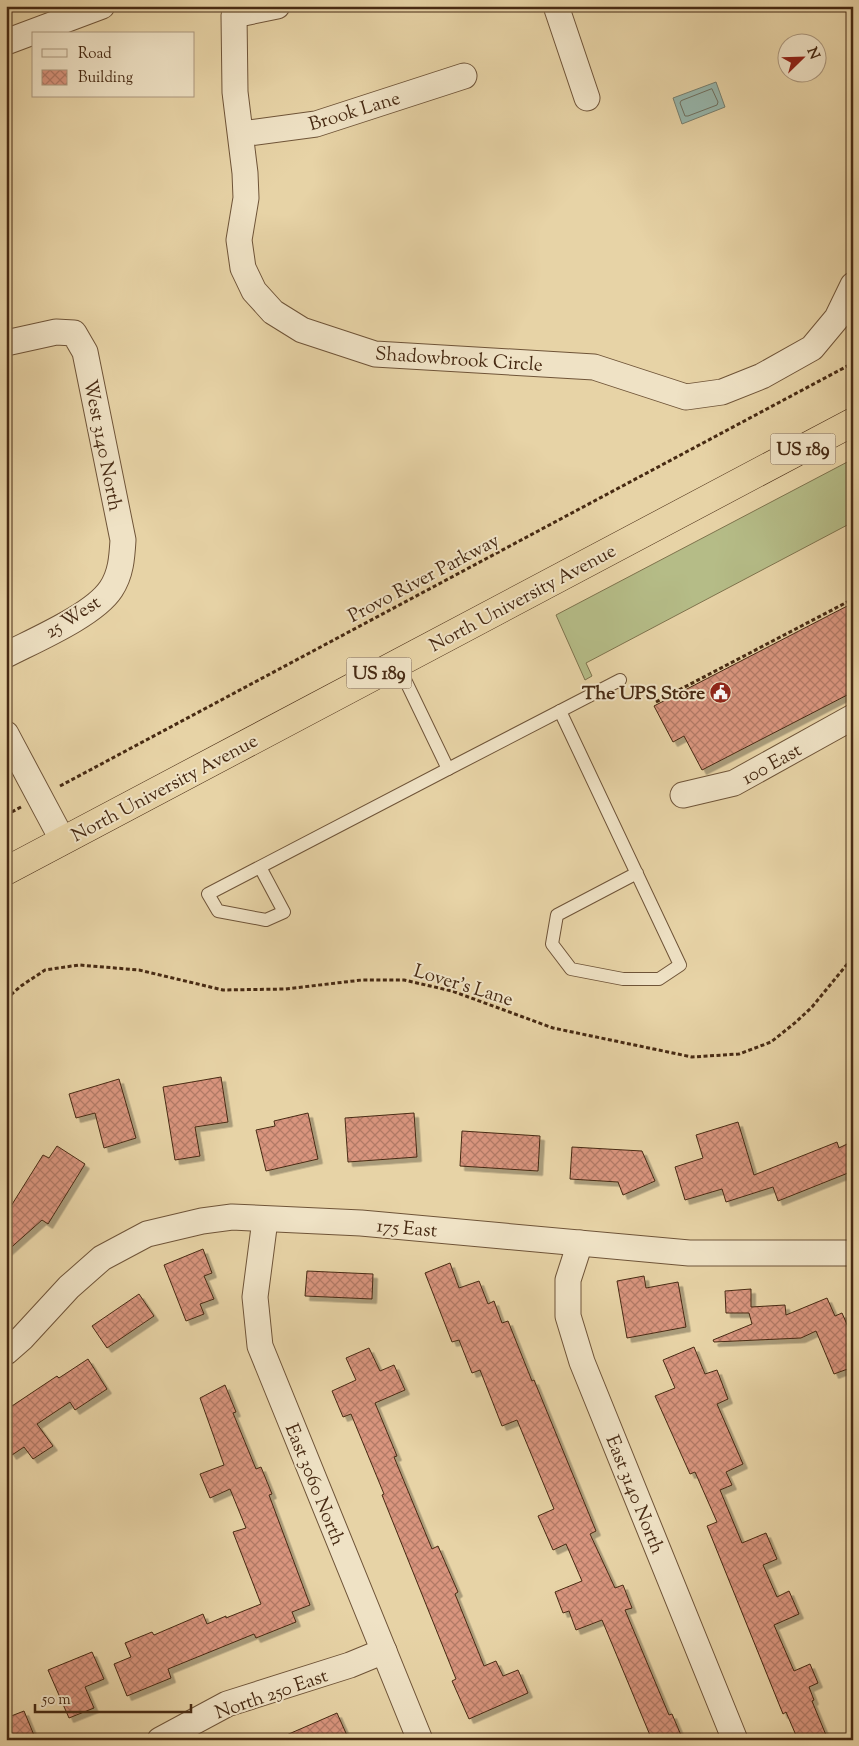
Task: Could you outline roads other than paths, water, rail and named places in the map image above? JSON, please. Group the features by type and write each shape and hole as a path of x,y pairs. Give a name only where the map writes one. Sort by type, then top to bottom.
{"highway":[{"name":"North University Avenue","path":"6,871 853,422"}],"street":[{"path":"33,32 102,6"},
{"name":"Shadowbrook Circle","path":"277,6 234,15 235,92 241,134 246,198 239,240 243,268 254,290 273,312 302,330 375,354 594,367 686,397 722,392 762,376 812,348 837,318 853,285"},
{"path":"556,6 587,98"},
{"path":"6,42 32,32"},
{"name":"Brook Lane","path":"241,134 316,124 464,76"},
{"name":"West 3140 North","path":"6,343 56,332 74,333 85,352 123,540 122,561"},
{"name":"25 West","path":"6,655 92,608 110,590 122,561"},
{"name":"100 East","path":"684,795 734,783 853,717"},
{"path":"6,734 63,841"},
{"name":"175 East","path":"6,1352 22,1338 69,1287 102,1258 147,1234 232,1217 265,1220 361,1222 689,1252 853,1253"},
{"name":"East 3060 North","path":"265,1220 255,1297 260,1346 420,1740"},
{"name":"East 3140 North","path":"580,1243 568,1280 568,1316 582,1362 735,1740"},
{"name":"North 250 East","path":"160,1740 227,1704 350,1665 384,1651"}],"lane":[{"path":"396,663 448,769"},
{"path":"260,867 284,912 266,920 218,911 208,894 620,680"},
{"path":"560,711 637,873 680,965 659,979 624,979 571,969 552,944 557,915 637,873"}],"water":[{"path":"716,82 725,107 682,124 673,98"}],"place":[{"name":"The UPS Store","path":"721,692"}]}
